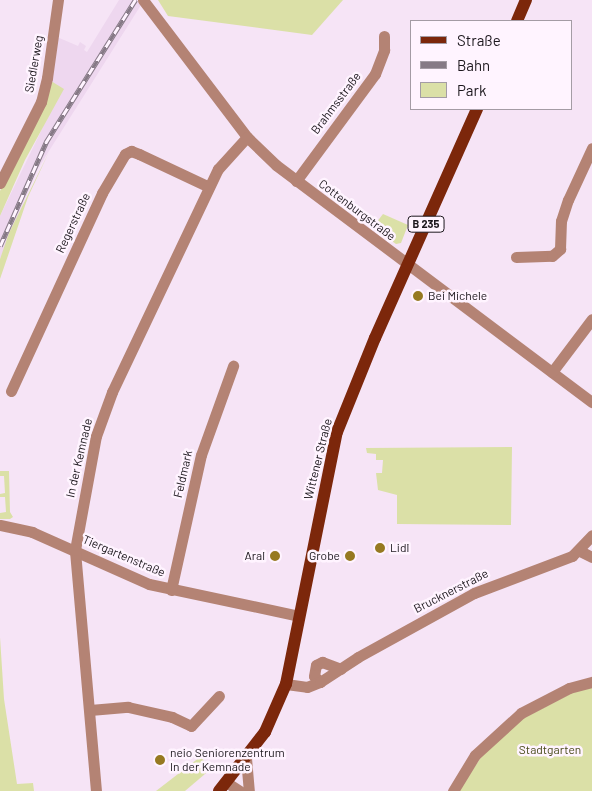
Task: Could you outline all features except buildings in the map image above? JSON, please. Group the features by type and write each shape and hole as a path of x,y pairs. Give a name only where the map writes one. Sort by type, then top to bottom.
{"main road":[{"path":"517,20 526,0"},
{"name":"Wittener Straße","path":"225,788 265,732 286,684 337,432 478,110"},
{"name":"B 235","path":"211,791 225,788"}],"street":[{"name":"Siedlerweg","path":"0,183 41,102 48,78 58,0"},
{"name":"Cottenburgstraße","path":"143,0 248,137 296,180 408,266 592,402"},
{"name":"Brahmsstraße","path":"296,180 375,74 382,55 384,36"},
{"name":"In der Kemnade","path":"96,791 75,550 96,436 112,392 209,187 223,161 248,137"},
{"path":"516,257 552,256 560,249 560,234 566,207 592,148"},
{"name":"Regerstraße","path":"11,391 102,194 125,154 131,151 139,154 209,187"},
{"path":"552,372 592,319"},
{"name":"Feldmark","path":"171,590 201,455 233,366"},
{"name":"Tiergartenstraße","path":"0,525 32,532 149,584 299,616"},
{"path":"592,535 580,551 592,557"},
{"name":"Brucknerstraße","path":"286,684 307,687 320,682 341,668 485,588 580,551"},
{"path":"320,682 314,676 316,665 322,662 341,668"},
{"path":"453,791 475,755 521,713 569,688 592,682"},
{"path":"90,710 128,706 172,717 191,726 219,696"},
{"path":"246,758 249,791"},
{"path":"225,788 240,791"}],"shaded area":[{"path":"119,0 137,0 141,5 37,170 0,259 0,216 43,127 57,37 78,46 80,42 86,46 84,50 87,52"}],"green space":[{"path":"158,0 343,0 312,35 168,16"},
{"path":"51,81 64,89 25,160 0,216 0,191"},
{"path":"49,152 28,197 0,279 0,259 9,233"},
{"path":"383,214 408,225 401,243 396,244 373,227"},
{"path":"512,447 511,525 397,524 397,495 378,490 376,473 382,473 383,460 376,460 376,454 367,453 366,448"},
{"path":"0,471 9,471 10,512 13,517 10,519 0,519 0,513 6,512 5,497 0,497 0,494 5,493 4,476 0,476"},
{"path":"0,637 4,699 17,784 33,783 34,791 0,791"},
{"name":"Stadtgarten","path":"592,687 592,791 458,791 484,753 520,720 572,693"},
{"path":"200,757 212,768 185,791 156,791"}],"railway":[{"path":"0,246 46,142 135,0"}],"place":[{"name":"Bei Michele","path":"418,296"},
{"name":"Lidl","path":"380,548"},
{"name":"Aral","path":"275,556"},
{"name":"Grobe","path":"350,556"},
{"name":"neio Seniorenzentrum In der Kemnade","path":"160,760"}]}
